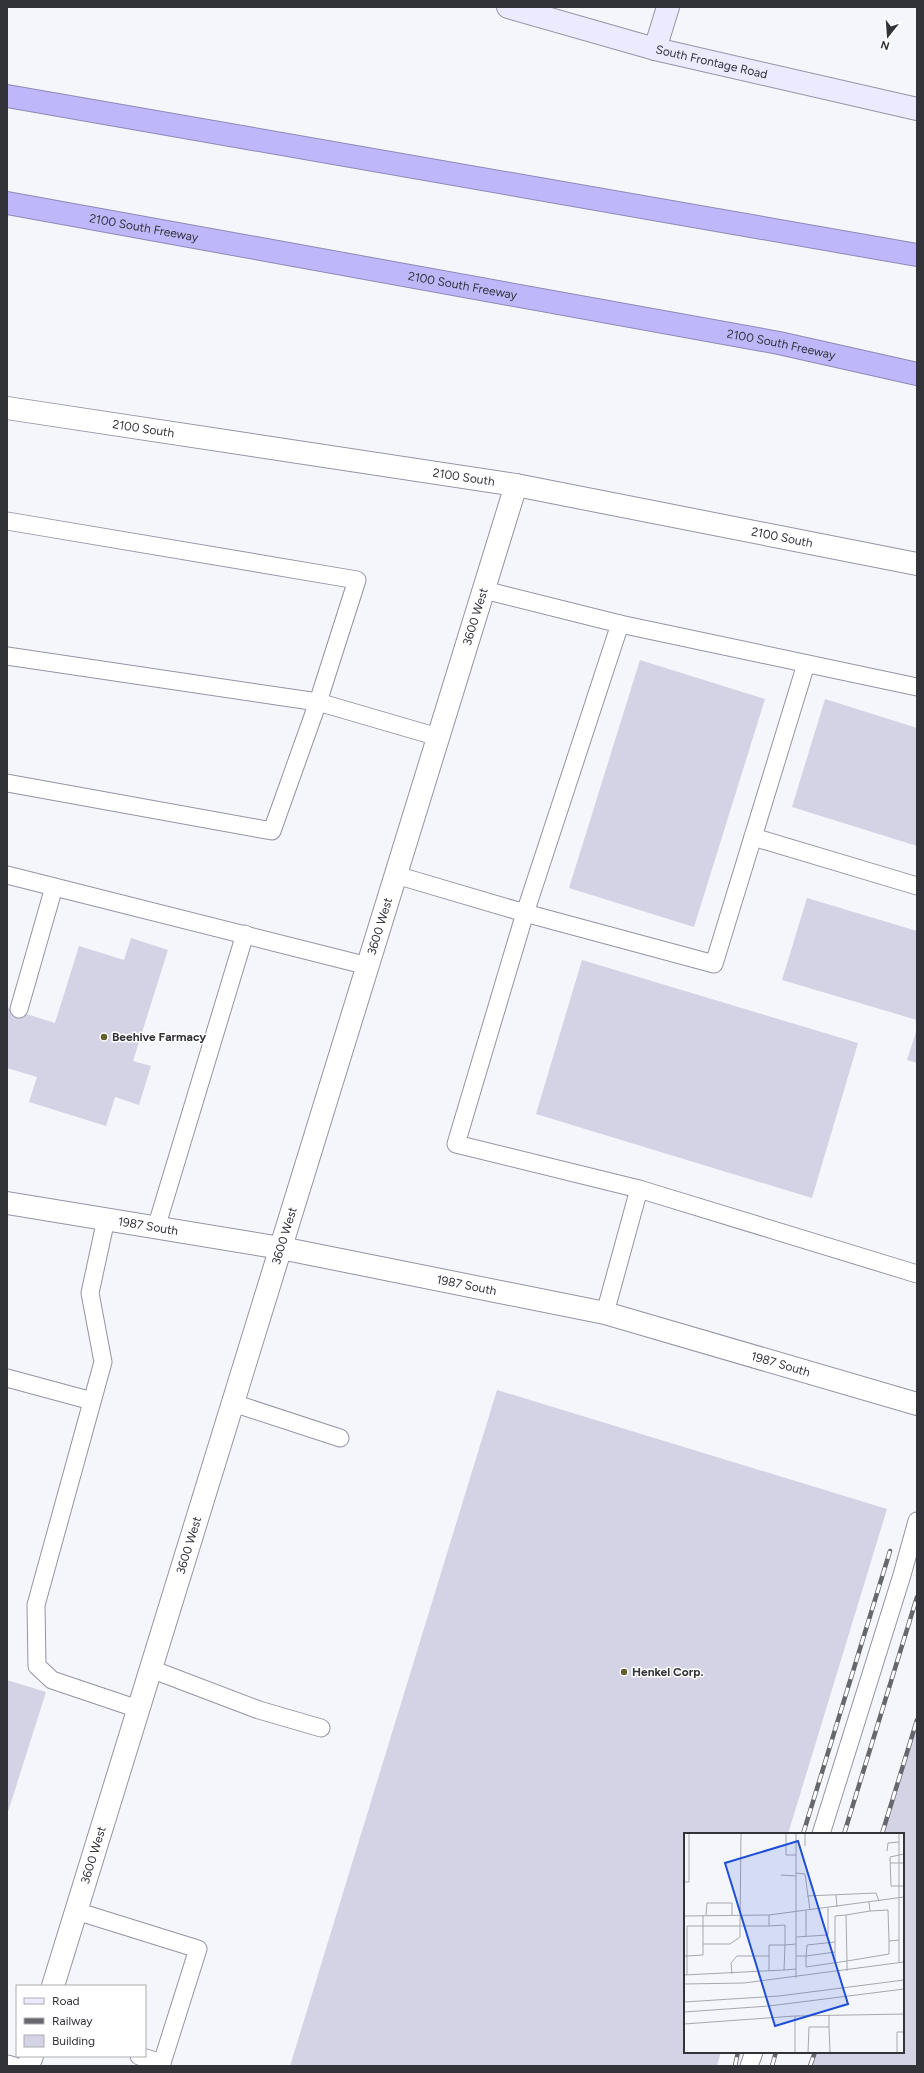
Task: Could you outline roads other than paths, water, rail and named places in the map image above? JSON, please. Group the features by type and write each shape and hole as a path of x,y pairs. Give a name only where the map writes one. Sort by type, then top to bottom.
{"highway":[{"path":"7,96 917,255"},
{"name":"2100 South Freeway","path":"7,203 771,342 917,374"}],"street":[{"name":"South Frontage Road","path":"508,7 655,49 917,109"},
{"path":"655,49 668,7"},
{"name":"2100 South","path":"7,408 516,485 917,564"},
{"name":"3600 West","path":"53,1985 516,485"},
{"name":"1987 South","path":"7,1203 281,1248 605,1313 917,1404"}],"lane":[{"path":"7,521 356,580 318,702 272,831 7,783"},
{"path":"484,590 620,624 917,687"},
{"path":"620,624 526,912 456,1144 639,1189 917,1274"},
{"path":"7,656 318,702 438,737"},
{"path":"396,875 714,964 806,664"},
{"path":"753,837 917,886"},
{"path":"7,875 368,966"},
{"path":"19,1010 54,887"},
{"path":"156,1228 245,934"},
{"path":"605,1313 639,1189"},
{"path":"106,1219 90,1293 103,1362 36,1605 37,1666 52,1680 138,1709"},
{"path":"7,1378 92,1401"},
{"path":"233,1403 340,1438"},
{"path":"821,1833 902,1575 917,1521"},
{"path":"151,1669 259,1710 321,1728"},
{"path":"76,1911 198,1949 161,2065 141,2057"},
{"path":"749,2066 754,2053"},
{"path":"7,2064 14,2066"}],"railway":[{"path":"803,1833 890,1551"},
{"path":"844,1833 917,1597"},
{"path":"882,1833 917,1720"},
{"path":"735,2066 738,2053"},
{"path":"772,2066 776,2053"},
{"path":"810,2066 815,2053"}],"place":[{"name":"Beehive Farmacy","path":"104,1037"},
{"name":"Henkel Corp.","path":"624,1672"}]}
